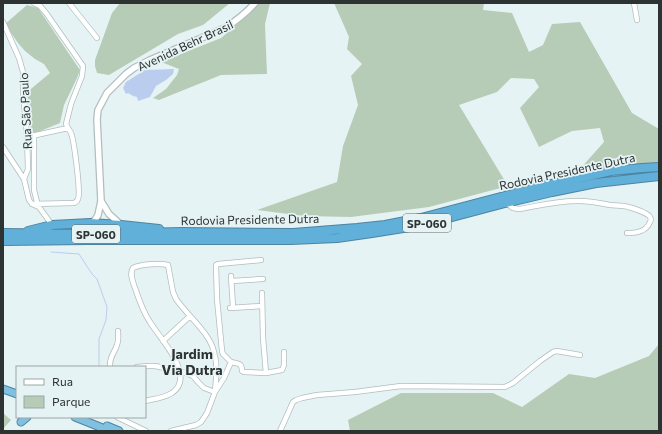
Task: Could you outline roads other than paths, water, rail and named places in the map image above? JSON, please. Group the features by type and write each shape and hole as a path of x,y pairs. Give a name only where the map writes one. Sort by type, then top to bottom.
{"highway":[{"name":"Rodovia Presidente Dutra","path":"6,234 182,232 293,233 357,228 385,225 421,218 543,186 611,171 659,167"},
{"name":"Rodovia Presidente Dutra","path":"3,241 290,240 337,238 422,225 505,202 596,183 659,176"},
{"path":"6,234 43,228 52,225 90,223 182,232"},
{"path":"3,384 16,390"},
{"path":"3,388 16,394"},
{"path":"22,418 20,422 26,418"},
{"path":"78,418 110,431"},
{"path":"87,418 119,431"}],"street":[{"path":"34,3 43,9 83,66 82,76 71,104 66,124 71,133 74,144 78,182 78,200 74,203 36,205"},
{"path":"69,3 97,38"},
{"name":"Avenida Behr Brasil","path":"101,201 97,119 98,110 107,93 134,68 225,28 236,21 255,3"},
{"path":"634,3 637,20"},
{"name":"Rua São Paulo","path":"3,22 19,58 23,72 28,169 24,179"},
{"path":"27,137 68,128"},
{"name":"Rua São Paulo","path":"34,135 33,175 36,205"},
{"path":"3,147 24,179 30,200 36,205 52,225"},
{"path":"24,179 33,175"},
{"path":"505,202 513,208 519,209 578,200 629,207 650,216 650,223 647,228 637,232 627,233"},
{"path":"90,223 95,220 98,215 101,201"},
{"path":"101,201 109,214 121,225"},
{"path":"261,260 216,265 216,299 222,351 231,362 241,365 244,372 266,373 282,370 284,365 284,352"},
{"path":"146,401 166,396 175,390 180,381 180,371 177,362 145,314 131,277 131,271 137,266 163,264 169,266 173,292 176,299 210,341 214,351 217,374 215,392"},
{"path":"262,306 232,308 231,279 263,279"},
{"path":"262,293 263,338 266,373"},
{"path":"162,341 190,316"},
{"path":"110,366 110,358 118,344 118,331"},
{"path":"280,431 293,402 302,398 401,386 505,387 553,352 557,351 580,355"},
{"path":"171,431 196,425 201,422 207,413 215,392 224,378 231,362"},
{"path":"146,366 155,366 180,371 193,376 202,386 215,392"},
{"path":"119,418 146,431"}],"water":[{"path":"174,69 173,74 156,86 150,97 138,101 137,97 128,93 126,94 123,88 126,82 145,70"}],"waterway":[{"path":"51,252 79,254 97,279 107,307 106,320 99,339 99,366"}],"district":[{"name":"Jardim Via Dutra","path":"192,362"}]}
